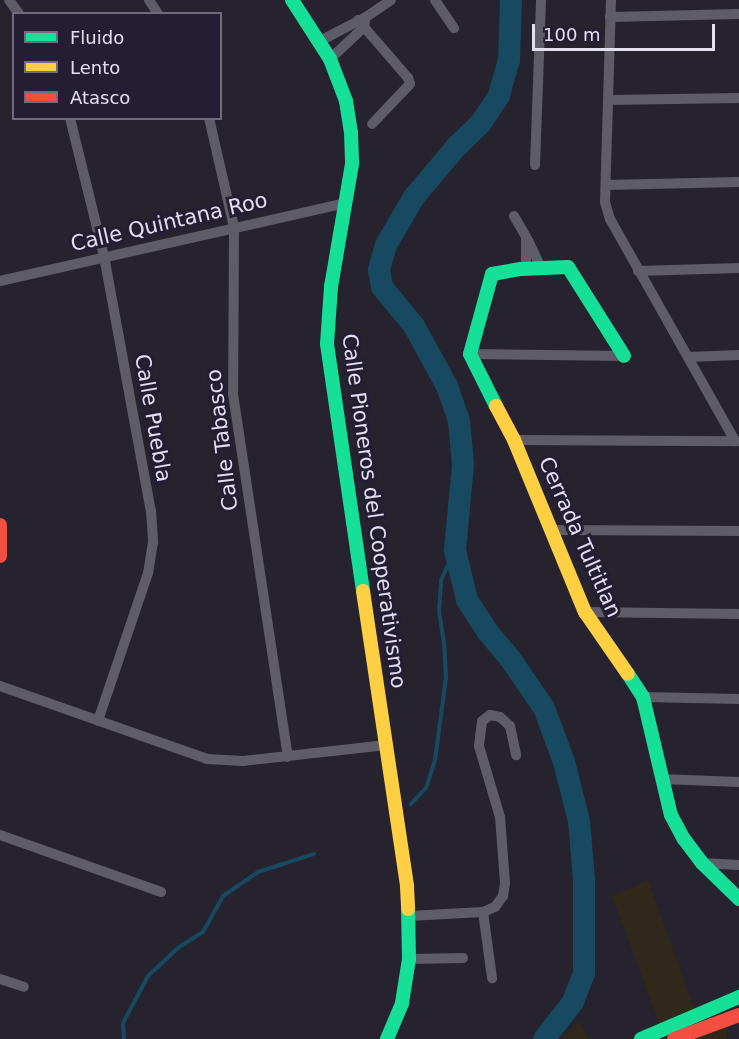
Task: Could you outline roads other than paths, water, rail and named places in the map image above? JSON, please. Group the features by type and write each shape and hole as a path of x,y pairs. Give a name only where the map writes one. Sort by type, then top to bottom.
{"street":[{"name":"Calle Pioneros del Cooperativismo","path":"292,0 330,59 346,101 351,132 352,164 331,287 327,344 409,916 409,959 402,1004 387,1039"},
{"path":"320,42 362,22 391,0"},
{"path":"435,0 454,28"},
{"path":"535,165 541,0"},
{"path":"611,0 605,202 610,219 638,271 737,441"},
{"path":"610,16 739,14"},
{"path":"330,59 362,22"},
{"path":"362,22 408,78 410,84 372,124"},
{"path":"609,100 739,98"},
{"name":"Calle Puebla","path":"70,120 104,256 151,511 153,542 148,573 98,721"},
{"name":"Calle Tabasco","path":"209,120 234,227 233,394 288,757"},
{"path":"606,185 739,182"},
{"name":"Calle Quintana Roo","path":"0,281 346,203"},
{"path":"514,216 542,268"},
{"path":"521,269 526,265 526,237"},
{"path":"568,267 624,356 470,354 492,274 521,269 568,267"},
{"path":"638,271 739,268"},
{"name":"Cerrada Tultitlan","path":"470,354 514,440 585,612 643,697 671,815 684,839 702,863 739,898"},
{"path":"688,357 739,355"},
{"path":"514,440 737,441"},
{"path":"0,525 0,556"},
{"path":"553,530 739,531"},
{"path":"585,612 739,614"},
{"path":"0,686 207,759 243,761 386,745"},
{"path":"643,697 739,699"},
{"path":"409,916 483,912 495,907 503,896 505,883 500,817 479,746 482,721 490,715 500,717 510,726 516,755"},
{"path":"661,779 739,782"},
{"path":"0,835 161,892"},
{"path":"702,863 739,865"},
{"path":"483,912 492,978"},
{"path":"409,959 463,958"},
{"path":"0,979 24,987"},
{"path":"641,1039 739,997"},
{"path":"674,1039 739,1015"}],"waterway":[{"path":"511,0 509,60 499,96 480,124 457,146 414,197 386,245 379,270 382,287 414,326 447,386 459,420 463,465 455,550 467,600 544,708 564,762 579,821 584,879 584,973 573,1002 544,1039"},
{"path":"411,804 426,788 435,760 446,678 439,612 441,580 455,550"},
{"path":"124,1039 123,1023 148,976 178,948 203,932 223,896 258,872 314,854"}]}
